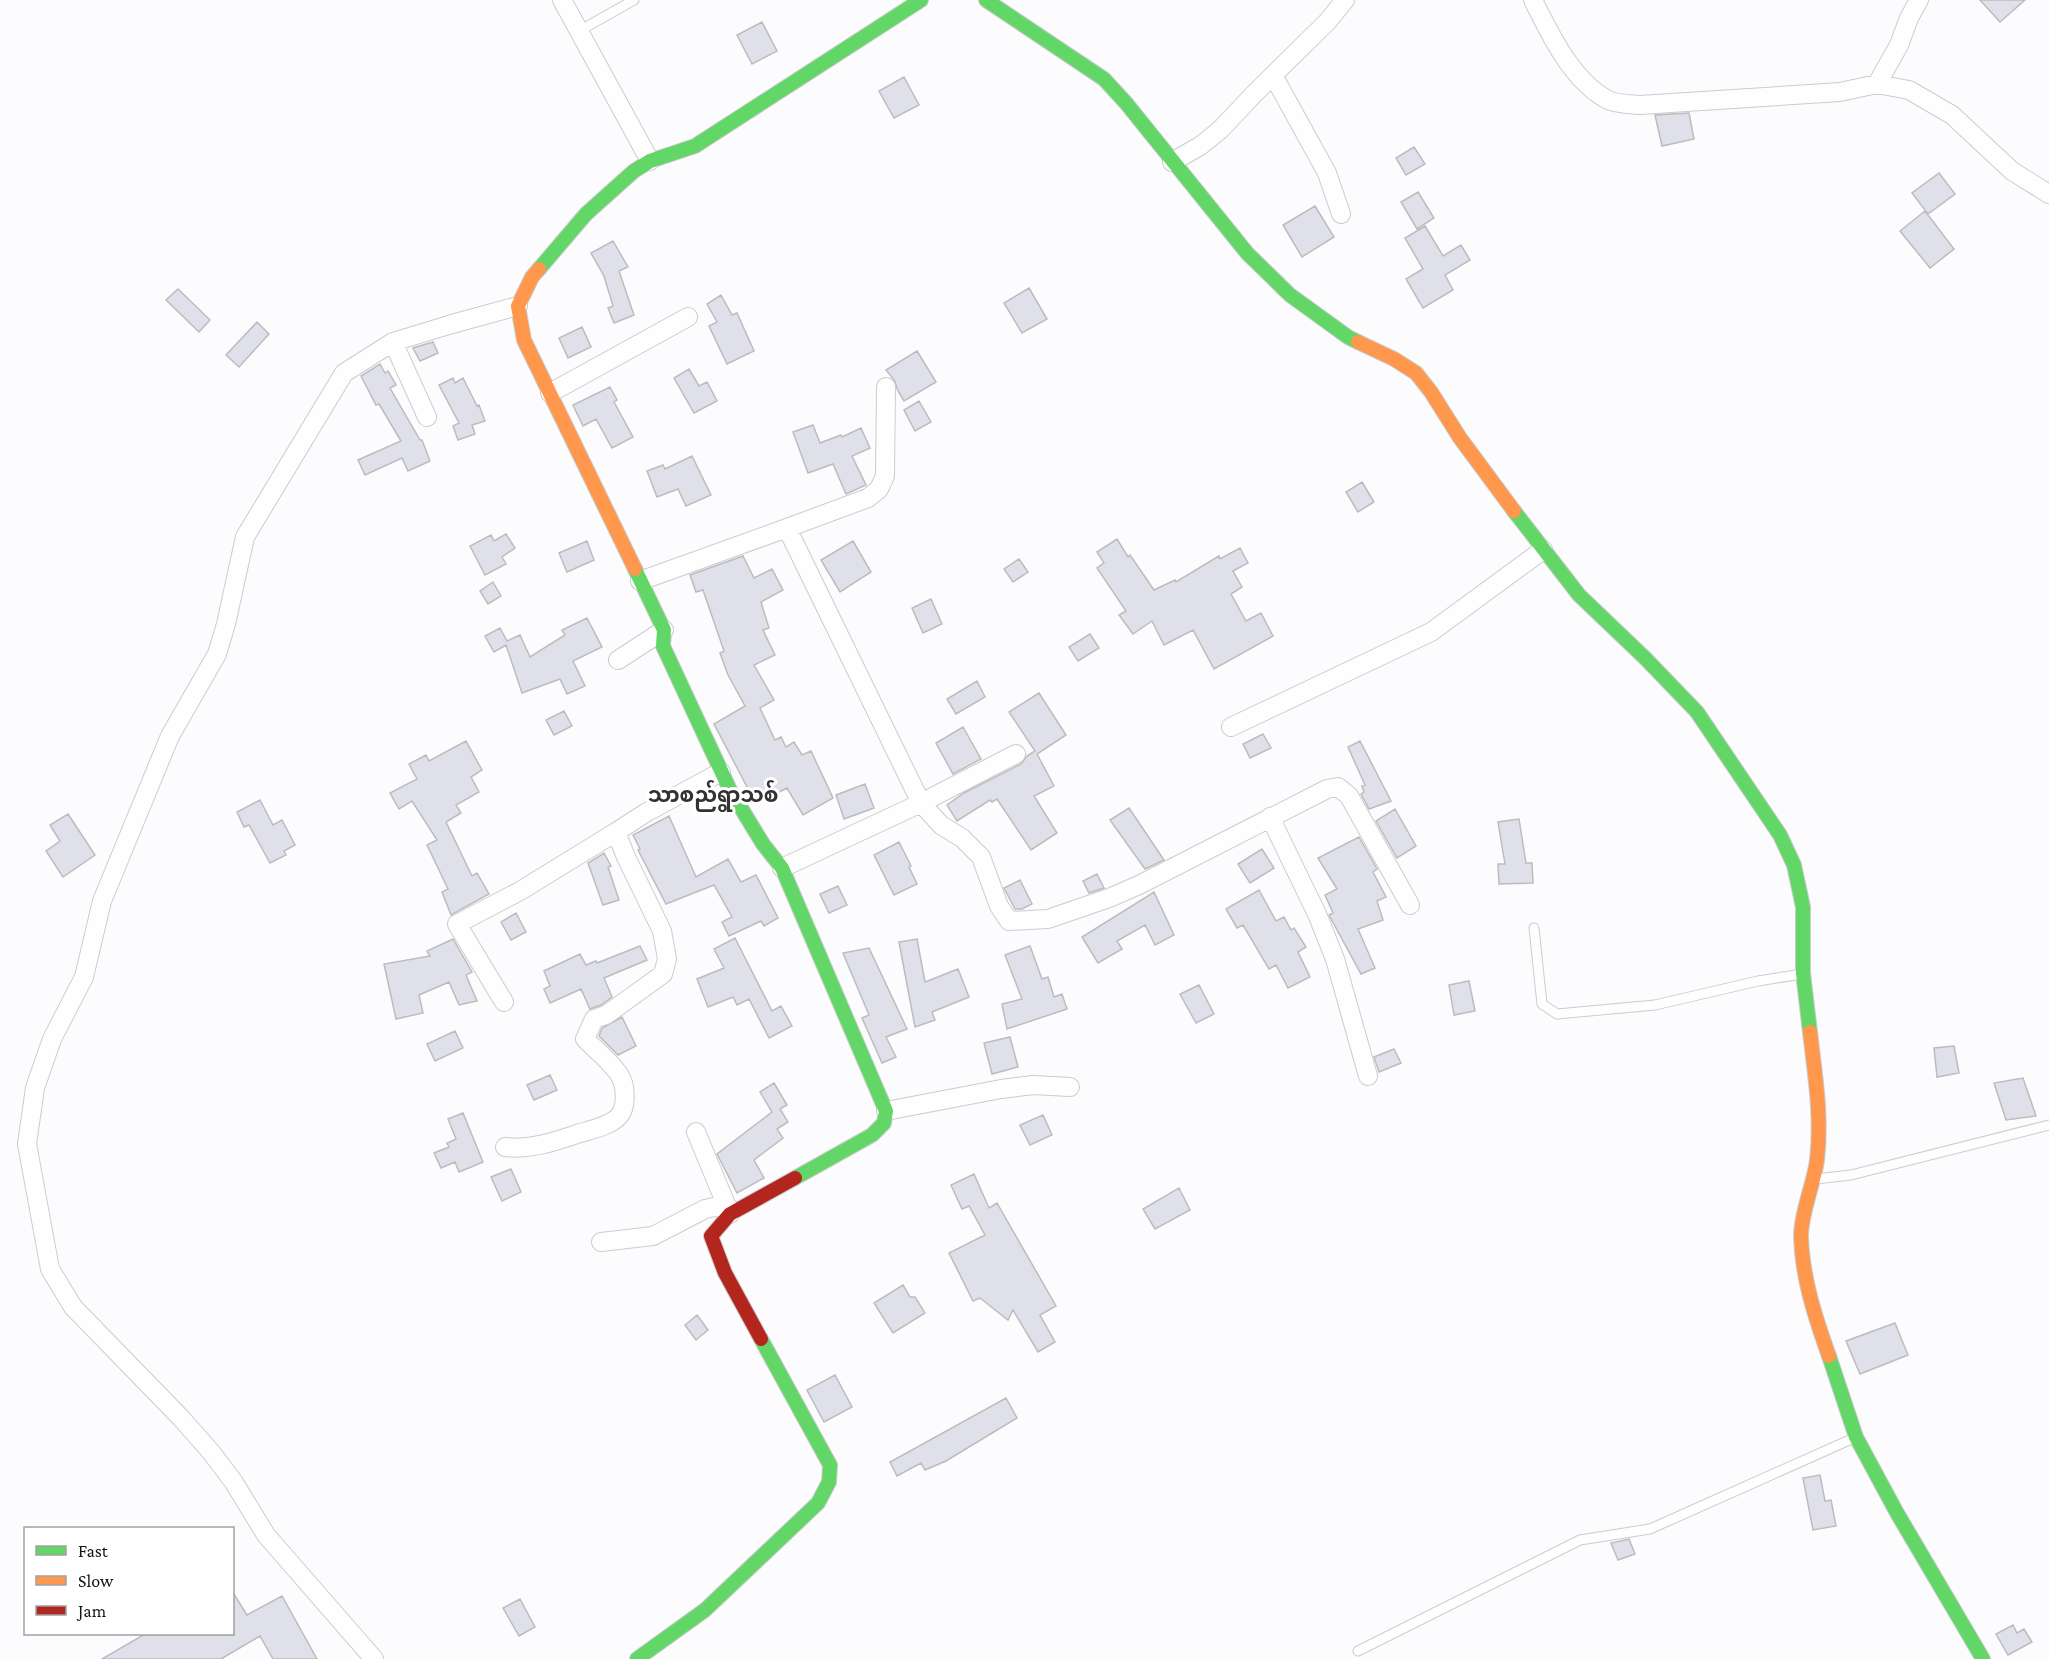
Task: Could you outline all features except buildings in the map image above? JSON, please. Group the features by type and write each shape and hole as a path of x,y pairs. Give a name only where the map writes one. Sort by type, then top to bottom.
{"street":[{"path":"562,0 650,161"},
{"path":"637,1659 705,1610 818,1503 829,1482 830,1465 725,1273 711,1236 729,1211 872,1135 884,1123 886,1111 782,868 766,849 721,772 663,646 664,630 524,340 518,306 532,277 586,214 634,171 650,161 695,146 921,0"},
{"path":"986,0 1104,79 1126,103 1246,253 1290,295 1348,336 1394,359 1416,374 1431,392 1460,438 1579,595 1646,658 1697,712 1780,835 1794,865 1803,908 1803,973 1820,1120 1817,1162 1801,1233 1803,1265 1817,1322 1856,1437 1897,1513 1983,1659"},
{"path":"1172,162 1200,146 1220,130 1328,21 1345,0"},
{"path":"1533,0 1550,35 1580,78 1609,100 1640,105 1840,92 1877,84 1909,90 1952,115 2012,171 2049,194"},
{"path":"1877,84 1899,45 1909,18 1919,0"},
{"path":"1273,75 1327,172 1341,214"},
{"path":"374,1659 266,1535 212,1452 73,1307 50,1269 27,1144 35,1088 52,1039 84,977 102,901 170,736 217,654 245,537 344,373 393,342 518,306"},
{"path":"550,393 688,317"},
{"path":"393,342 427,417"},
{"path":"640,581 868,498 879,489 885,476 886,387"},
{"path":"787,528 921,802 941,825 962,838 981,857 999,906 1009,921 1048,919 1109,898 1327,789 1338,788 1349,796 1410,905"},
{"path":"1231,727 1431,632 1543,550"},
{"path":"618,660 664,630"},
{"path":"782,868 1016,754"},
{"path":"504,1002 457,924 520,891 647,812 721,772"},
{"path":"1270,817 1317,914 1335,959 1368,1076"},
{"path":"505,1147 521,1149 545,1144 604,1125 620,1116 624,1104 624,1091 620,1076 585,1039 594,1019 606,1015 663,974 667,959 662,931 616,832"},
{"path":"886,1111 1001,1089 1033,1085 1070,1087"},
{"path":"696,1132 729,1211"},
{"path":"602,1242 653,1236 705,1209 714,1207 729,1211"}],"lane":[{"path":"579,31 634,0"},
{"path":"1534,928 1542,1004 1557,1014 1655,1005 1803,973"},
{"path":"1813,1179 1851,1175 2049,1125"},
{"path":"1358,1651 1580,1540 1650,1530 1856,1437"}],"traffic: fast":[{"path":"539,269 586,214 634,171 650,161 695,146 921,0"},
{"path":"986,0 1104,79 1247,253 1290,295 1358,342"},
{"path":"1514,511 1579,595 1697,712 1780,835 1794,865 1803,907 1803,973 1810,1032"},
{"path":"635,569 664,630 663,646 730,790 763,844 782,868 886,1111 884,1123 872,1135 795,1178"},
{"path":"637,1659 705,1610 818,1503 829,1482 830,1465 761,1339"},
{"path":"1829,1356 1856,1437 1897,1513 1983,1659"}],"traffic: slow":[{"path":"539,269 532,277 518,306 524,340 635,569"},
{"path":"1358,342 1394,359 1416,373 1514,511"},
{"path":"1810,1032 1819,1128 1817,1160 1803,1217 1801,1236 1807,1282 1814,1312 1829,1356"}],"traffic: jam":[{"path":"761,1339 725,1273 711,1236 730,1214 795,1178"}],"district":[{"name":"သာစည်ရွာသစ်","path":"713,795"}]}
